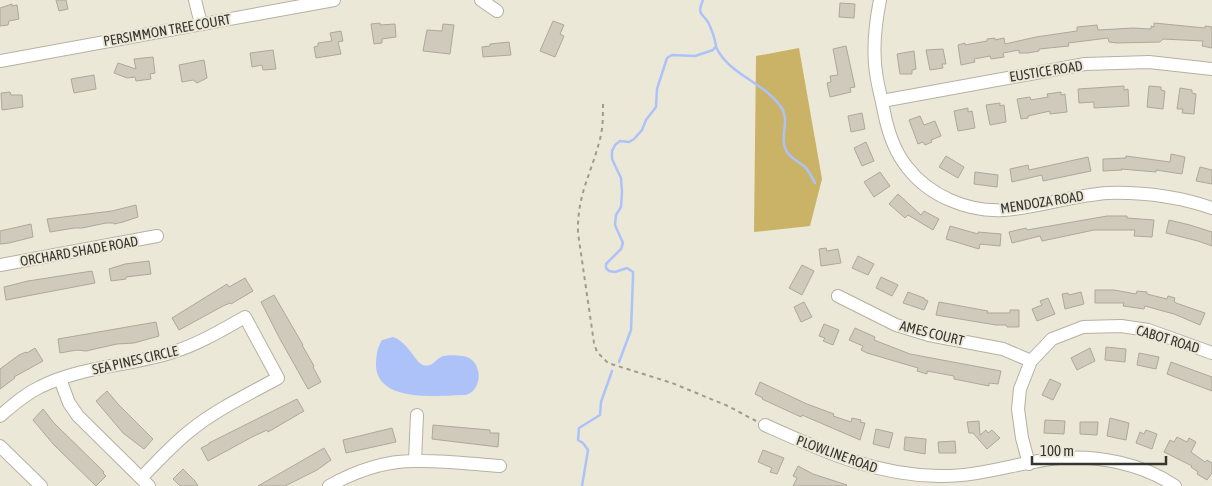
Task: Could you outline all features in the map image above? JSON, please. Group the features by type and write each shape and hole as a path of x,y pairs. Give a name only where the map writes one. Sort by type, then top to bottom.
{"street":[{"path":"195,0 200,24"},
{"name":"PERSIMMON TREE COURT","path":"0,61 334,0"},
{"path":"481,0 497,11"},
{"name":"MENDOZA ROAD","path":"880,0 875,52 876,78 888,131 895,150 906,167 921,182 945,198 984,210 1005,210 1089,195 1134,193 1163,196 1212,208"},
{"name":"EUSTICE ROAD","path":"882,101 1085,64 1149,62 1212,69"},
{"name":"ORCHARD SHADE ROAD","path":"0,265 157,236"},
{"name":"AMES COURT","path":"838,296 896,325 929,335 1004,349 1030,361"},
{"name":"SEA PINES CIRCLE","path":"0,416 39,387 60,378 88,370 149,359 174,352 204,340 245,317 278,378 213,414 193,428 179,440 145,482"},
{"name":"CABOT ROAD","path":"1029,464 1022,438 1018,409 1020,389 1030,361 1052,339 1083,327 1106,325 1148,330 1212,353"},
{"path":"60,378 69,403 78,416 145,482"},
{"path":"415,461 417,415"},
{"name":"PLOWLINE ROAD","path":"765,425 831,454 887,471 940,476 977,474 1060,458 1090,459 1114,462 1140,469 1175,486"},
{"path":"0,446 41,486"},
{"path":"329,486 342,478 382,465 415,461 500,466"}],"path":[{"path":"603,104 600,139 584,186 578,216 578,233 594,343 597,352 608,363 672,382 728,406 765,425"}],"shaded area":[{"path":"799,48 822,179 810,226 754,232 756,56"}],"water":[{"path":"393,337 403,343 420,363 426,366 445,356 458,355 469,358 474,362 479,374 476,387 466,395 427,396 412,395 387,387 379,378 376,366 377,355 382,340"}],"building":[{"path":"56,0 66,0 68,9 59,11"},
{"path":"840,3 855,4 854,18 839,17"},
{"path":"12,4 12,6 17,5 19,19 9,21 8,25 0,26 0,8"},
{"path":"553,21 564,25 560,34 564,36 555,57 540,51"},
{"path":"380,23 380,25 395,24 396,37 382,39 382,43 374,44 371,24"},
{"path":"1154,23 1212,27 1212,48 1202,46 1203,41 1163,39 1160,42 1117,43 1109,42 1108,38 1068,43 1069,46 1039,49 1039,51 1028,53 1019,53 1019,50 1003,53 1004,57 991,59 990,56 974,59 975,62 961,65 958,45 965,43 965,45 987,41 987,39 1004,38 1005,44 1077,31 1077,27 1097,25 1098,30 1151,29 1151,26 1154,27"},
{"path":"443,24 454,25 450,54 423,51 427,30 442,31"},
{"path":"341,31 343,41 338,42 341,54 316,58 314,47 318,46 318,43 332,41 330,33"},
{"path":"509,42 511,55 483,57 482,47"},
{"path":"846,46 855,87 850,88 851,92 830,97 827,83 831,82 830,76 838,75 833,49"},
{"path":"943,49 946,64 942,64 943,68 930,70 926,50"},
{"path":"273,50 276,69 263,70 262,65 252,67 250,53"},
{"path":"914,51 916,69 912,70 912,74 900,74 897,54"},
{"path":"153,57 155,73 150,74 151,79 136,81 135,77 127,78 114,73 118,63 136,69 134,59"},
{"path":"204,60 207,78 197,83 193,80 182,82 179,65"},
{"path":"94,75 96,89 74,93 71,79"},
{"path":"1124,86 1124,90 1128,89 1129,106 1094,108 1094,102 1079,103 1078,89"},
{"path":"1149,86 1161,87 1161,90 1165,91 1163,109 1147,107"},
{"path":"1180,88 1192,90 1192,93 1196,94 1194,114 1182,113 1183,109 1177,109"},
{"path":"10,92 11,95 22,95 23,107 2,110 1,93"},
{"path":"1061,92 1061,95 1065,94 1067,112 1050,114 1050,111 1021,119 1017,99 1030,97 1031,100 1048,97 1047,94"},
{"path":"1000,103 1000,106 1004,105 1006,122 990,125 986,105"},
{"path":"968,108 968,112 972,111 975,128 958,131 954,111"},
{"path":"862,113 865,129 851,132 848,116"},
{"path":"920,116 924,125 935,121 941,136 925,145 923,142 918,144 909,120"},
{"path":"866,142 874,161 862,166 854,148"},
{"path":"1171,154 1185,157 1182,174 1156,170 1156,172 1121,169 1103,171 1103,159 1126,158 1126,156 1170,162"},
{"path":"946,156 964,167 958,178 939,167"},
{"path":"1088,157 1091,171 1043,181 1042,175 1012,182 1010,169 1028,165 1029,170"},
{"path":"1200,167 1212,170 1212,184 1196,181"},
{"path":"880,172 890,186 874,197 864,182"},
{"path":"975,172 998,175 997,187 974,184"},
{"path":"898,194 921,215 924,211 939,219 933,230 908,215 905,218 889,204"},
{"path":"136,205 138,217 123,222 50,232 47,219 112,211"},
{"path":"1107,216 1127,216 1127,218 1154,220 1152,237 1134,236 1135,230 1094,230 1042,241 1040,236 1012,243 1009,232 1026,228 1027,230"},
{"path":"1169,220 1212,232 1212,246 1166,233"},
{"path":"31,224 33,237 0,244 0,231"},
{"path":"950,226 978,234 978,232 1001,234 1000,246 980,244 979,249 946,239"},
{"path":"826,248 827,251 838,249 841,263 821,266 819,249"},
{"path":"858,256 874,264 868,275 852,268"},
{"path":"149,261 151,274 111,281 109,269 125,264"},
{"path":"802,265 814,271 802,295 789,288"},
{"path":"92,271 95,283 6,300 4,287 28,281"},
{"path":"881,277 898,285 892,296 876,288"},
{"path":"245,278 253,291 179,330 172,318 227,284 229,287"},
{"path":"1095,290 1114,290 1136,294 1137,291 1147,292 1147,294 1167,299 1168,296 1175,298 1174,301 1176,303 1205,313 1200,325 1174,314 1145,306 1144,309 1123,306 1124,303 1095,303"},
{"path":"908,292 928,301 924,310 903,303"},
{"path":"1081,292 1084,304 1065,309 1062,294 1068,293 1069,295"},
{"path":"274,295 303,345 321,382 308,389 261,302"},
{"path":"1048,298 1055,314 1037,321 1032,309 1042,305 1040,301"},
{"path":"804,302 812,317 801,322 794,307"},
{"path":"939,302 988,311 987,313 1010,313 1010,310 1019,310 1019,327 1007,327 1006,325 936,315"},
{"path":"156,322 159,336 134,343 60,353 58,339"},
{"path":"824,324 839,330 833,345 823,341 825,338 819,336"},
{"path":"855,328 875,337 874,340 910,354 1001,371 998,384 989,383 989,386 954,379 954,376 927,371 927,374 917,371 918,368 867,353 861,350 863,346 849,340"},
{"path":"1106,347 1126,349 1125,362 1105,360"},
{"path":"35,348 43,361 14,377 0,389 0,369 19,355"},
{"path":"1090,348 1095,361 1077,370 1071,358"},
{"path":"1139,353 1159,357 1156,369 1137,365"},
{"path":"1171,362 1212,377 1212,391 1167,374"},
{"path":"1050,379 1061,384 1053,400 1042,395"},
{"path":"760,382 807,404 834,414 833,416 851,422 852,418 861,420 860,422 865,423 860,440 802,415 801,417 762,399 755,394"},
{"path":"107,391 153,439 144,449 123,433 96,401"},
{"path":"297,399 304,411 268,432 267,430 252,437 208,461 201,448"},
{"path":"43,409 54,423 104,472 106,476 96,486 54,445 33,420"},
{"path":"1110,418 1129,423 1126,440 1107,436"},
{"path":"1045,420 1065,421 1064,434 1044,433"},
{"path":"979,421 980,435 986,430 988,433 992,430 1000,438 987,449 973,433 969,433 967,422"},
{"path":"1080,422 1098,422 1097,435 1080,434"},
{"path":"433,425 490,430 490,433 499,433 498,447 432,439"},
{"path":"392,428 396,442 346,453 343,440"},
{"path":"876,429 893,433 889,448 873,444"},
{"path":"1146,430 1157,434 1152,449 1136,443 1140,432 1144,434"},
{"path":"905,437 926,439 925,454 904,450"},
{"path":"1177,437 1187,442 1189,438 1196,442 1191,452 1205,462 1207,460 1212,463 1212,473 1207,480 1197,474 1198,472 1192,466 1164,452 1170,440 1174,442"},
{"path":"955,441 956,453 939,453 938,442"},
{"path":"324,448 331,460 317,470 285,486 258,486"},
{"path":"763,450 784,458 777,474 770,472 772,468 758,462"},
{"path":"798,466 813,474 847,485 793,486 797,478 793,476"},
{"path":"183,469 198,486 180,486 173,479"}],"waterway":[{"path":"619,362 631,330 633,272 627,268 615,272 609,271 606,268 606,264 621,249 623,243 615,225 616,215 621,207 622,192 621,178 612,159 612,151 620,141 629,142 634,139 656,107 657,89 667,58 672,55 695,56 713,50 716,46 708,22 701,12 700,8 703,0"},
{"path":"716,47 729,65 766,91 781,107 785,118 784,141 787,152 806,169 815,183"},
{"path":"582,486 588,450 578,440 579,428 600,415 601,402 612,371"}]}
